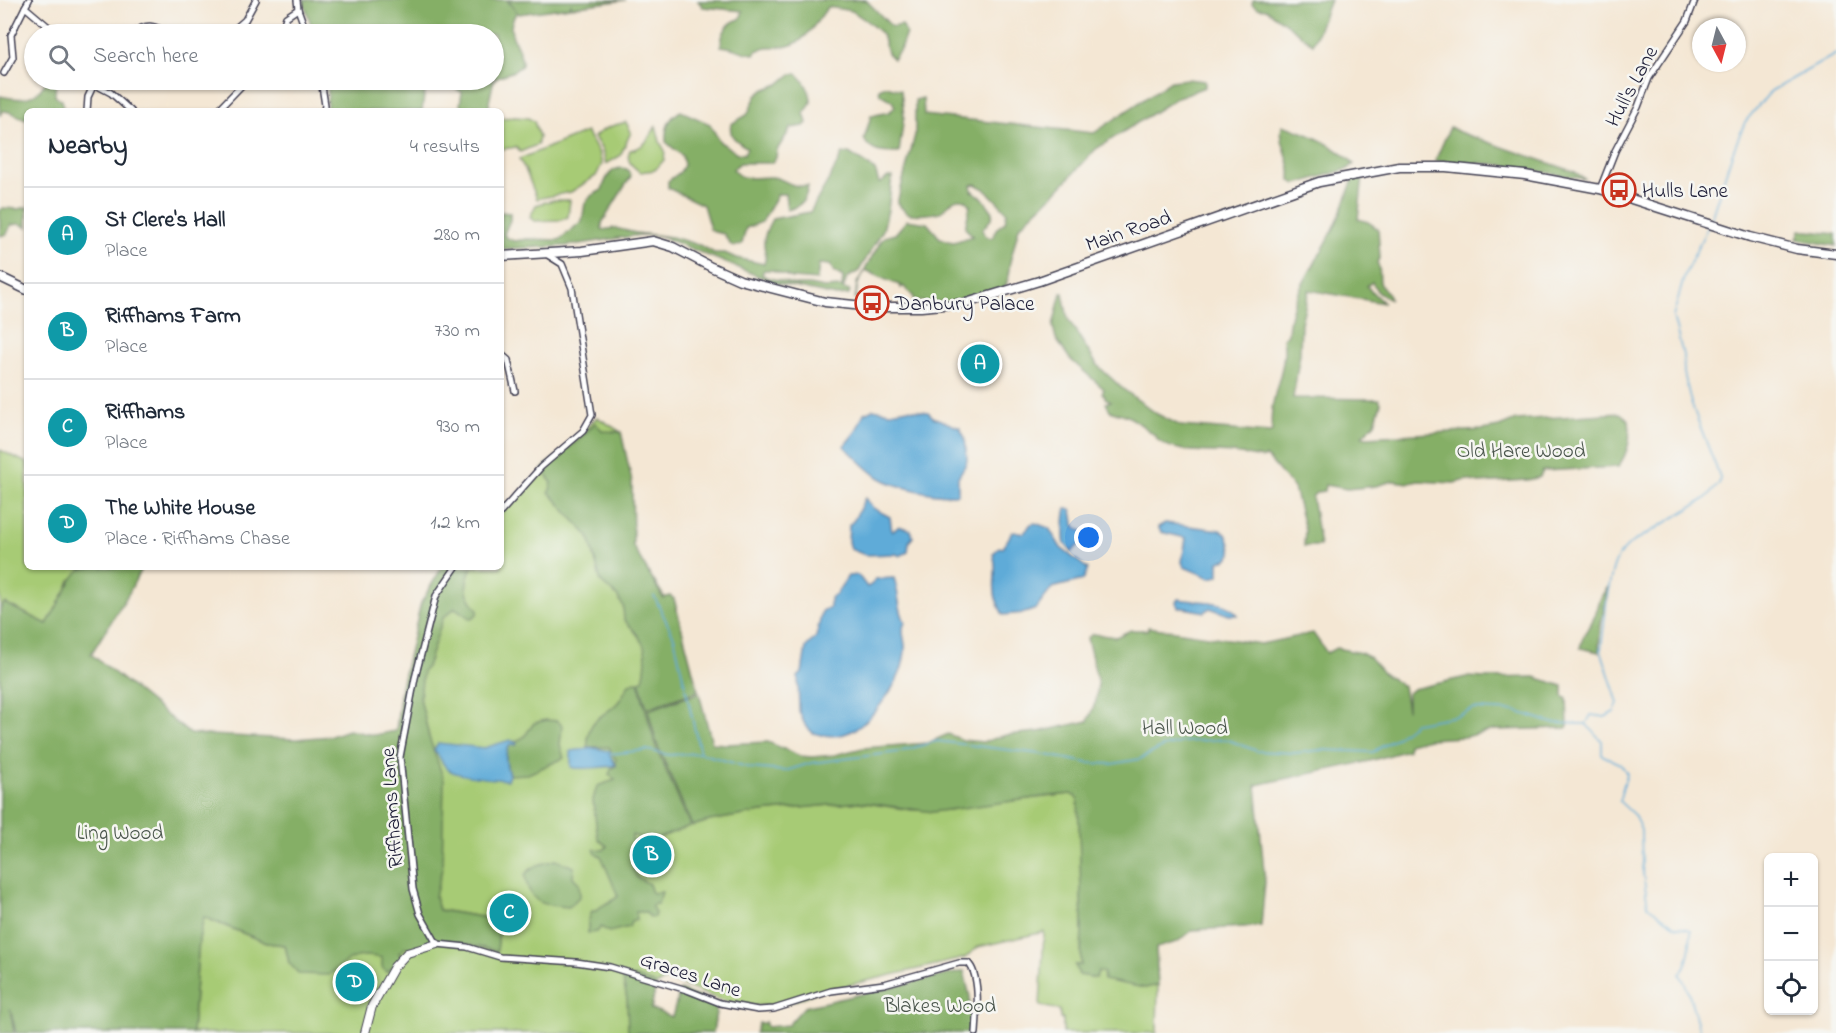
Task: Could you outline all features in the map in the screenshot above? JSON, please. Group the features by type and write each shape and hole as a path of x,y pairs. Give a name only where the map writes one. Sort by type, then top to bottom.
{"main road":[{"name":"Main Road","path":"504,256 568,252 653,241 673,247 740,280 825,302 873,307 921,307 966,303 990,297 1319,182 1399,167 1446,167 1555,180 1600,189 1797,249 1836,254"},
{"path":"0,277 24,289"}],"street":[{"path":"4,73 13,57 11,36 29,0"},
{"path":"240,24 256,0"},
{"path":"297,0 303,24"},
{"name":"Hull's Lane","path":"1600,189 1649,78 1687,21 1695,0"},
{"path":"25,7 45,24"},
{"path":"284,24 286,17 298,9"},
{"path":"87,108 91,90"},
{"path":"107,90 128,108"},
{"path":"220,108 236,90"},
{"path":"323,90 324,108"},
{"path":"562,264 568,252"},
{"path":"504,509 541,467 583,431 591,415 572,288 562,264 546,254"},
{"path":"504,357 508,360 515,391"},
{"name":"Riffhams Lane","path":"437,944 420,914 413,889 400,757 415,678 436,596 454,570"},
{"path":"365,1033 372,1006 394,968 407,953 437,944"},
{"name":"Graces Lane","path":"437,944 467,947 500,957 576,962 610,967 687,990 720,1003 758,1010 774,1009 831,991 884,984 959,963 968,963 972,967 975,978 976,1033"}],"green space":[{"path":"303,0 507,0 516,11 508,0 626,0 572,7 571,4 570,7 519,14 517,12 511,27 522,65 504,75 504,24 311,24"},
{"path":"866,0 892,27 902,25 906,33 900,50 893,59 887,53 882,34 868,22 852,11 828,7 811,30 795,44 766,47 754,54 721,46 726,29 740,19 743,11 703,7 698,1"},
{"path":"1253,0 1330,0 1313,44 1266,9 1257,8 1252,4"},
{"path":"791,74 799,76 810,93 811,104 804,113 807,123 804,126 791,128 777,150 776,158 771,163 740,163 733,169 740,176 772,177 796,186 808,186 806,196 799,205 787,210 785,194 778,194 762,222 746,228 742,244 734,247 724,234 710,229 703,205 668,188 668,181 680,172 684,165 682,156 666,142 667,128 673,117 681,111 710,124 720,142 737,153 744,154 747,148 732,136 731,124 747,115 756,96 763,90 779,84"},
{"path":"1187,79 1205,81 1205,87 1178,97 1096,149 1019,227 1004,288 949,301 914,301 913,296 903,286 901,288 900,285 865,270 858,284 856,296 868,300 855,299 857,283 881,241 884,237 895,234 907,220 927,223 940,238 948,241 954,242 973,236 965,228 970,206 966,200 955,200 942,211 925,214 908,213 897,203 915,135 915,100 923,98 924,115 1094,133 1171,81","holes":["975,184 986,190 1007,212 1005,222 996,229 991,238 986,236 982,230 992,218 993,212 982,197 972,191 971,185"]},
{"path":"886,86 901,90 904,116 899,153 883,153 874,150 864,139 871,116 889,112 895,107 892,101 880,94 879,89"},
{"path":"55,90 55,96 62,100 63,108 24,108 24,118 6,111 0,115 0,96 25,98 39,91"},
{"path":"328,90 426,90 422,108 326,108"},
{"path":"458,90 492,90 490,108 462,108 460,105 462,92"},
{"path":"504,118 528,118 534,121 539,137 537,145 520,152 516,147 504,149"},
{"path":"626,122 631,132 620,156 606,164 602,150 594,137 605,129"},
{"path":"1282,125 1321,140 1354,164 1348,169 1296,184 1290,180 1282,139"},
{"path":"656,126 665,151 664,160 655,170 640,172 629,160 630,150 643,145"},
{"path":"1450,127 1575,172 1585,179 1495,164 1435,161"},
{"path":"586,132 599,153 602,164 596,176 571,192 537,199 519,159"},
{"path":"849,153 875,170 879,183 892,177 883,230 859,271 847,278 843,289 850,291 849,295 836,296 775,283 660,236 640,235 566,246 504,249 504,234 514,241 559,240 582,221 585,203 592,195 602,190 610,173 622,168 627,169 631,176 602,223 602,230 615,228 672,237 702,246 714,253 725,253 736,258 764,264 765,236 772,219 810,212 842,154","holes":["819,264 830,265 834,272 843,277 842,287 796,285 762,274 764,270 772,270 792,278 817,280"]},
{"name":"Old Hare Wood","path":"1363,177 1358,219 1378,229 1380,257 1377,262 1380,282 1390,299 1378,293 1372,282 1367,286 1384,303 1309,290 1301,323 1300,354 1293,398 1379,399 1381,403 1375,423 1362,436 1367,437 1482,430 1499,427 1516,420 1620,413 1629,420 1630,433 1625,456 1618,467 1543,471 1540,477 1528,480 1479,483 1467,480 1454,483 1393,481 1376,486 1347,489 1325,485 1324,491 1317,492 1312,497 1320,546 1304,546 1305,530 1294,488 1266,456 1265,458 1194,451 1166,445 1133,419 1111,411 1106,403 1111,401 1102,393 1104,389 1070,359 1056,339 1053,326 1061,293 1063,293 1068,319 1097,365 1123,389 1157,414 1181,426 1272,432 1272,406 1283,361 1283,338 1288,334 1293,307 1303,283 1334,229 1353,179"},
{"path":"553,200 570,200 568,217 561,220 534,221 530,217 536,205"},
{"path":"3,208 24,208 24,226 11,225 7,234 0,236 0,210"},
{"path":"504,212 510,213 510,220 504,234"},
{"path":"1800,230 1836,234 1836,246 1797,239"},
{"path":"597,417 621,432 632,493 631,539 634,550 665,598 670,596 674,599 698,691 648,710 657,744 692,826 761,812 859,802 911,810 950,810 974,805 1071,794 1078,798 1082,924 1081,965 1075,965 1105,973 1103,979 1145,988 1158,985 1157,1033 1063,1033 1063,1019 1060,1019 1060,1010 1040,1006 1044,932 978,947 965,958 821,991 785,1004 753,1006 739,1004 725,1001 668,979 656,985 651,1009 672,1017 717,1004 713,1033 192,1033 199,939 203,917 267,943 285,945 289,963 369,955 383,958 399,953 406,946 445,940 497,951 500,920 439,910 435,895 442,869 429,737 420,698 396,730 401,687 421,603 440,570 504,570 504,510"},
{"path":"595,423 603,431 621,432 632,481 633,546 663,598 670,596 674,599 698,691 647,708 639,681 643,680 646,661 641,640 624,620 623,606 617,596 601,582 589,537 549,492 552,483 542,470 579,440"},
{"path":"0,450 24,462 24,570 89,570 70,580 64,596 47,624 5,603 0,611"},
{"name":"Ling Wood","path":"80,570 140,570 91,654 190,734 295,739 331,736 348,730 374,735 395,731 401,687 421,603 440,570 471,570 467,579 467,590 478,610 477,614 471,619 455,608 443,618 427,667 423,671 420,698 429,737 444,780 442,869 435,896 439,910 500,920 497,951 445,940 431,942 412,952 406,947 399,953 402,958 387,972 382,968 382,958 365,956 347,961 329,975 299,974 289,963 285,945 267,943 204,917 199,939 192,1033 16,1033 10,1008 14,1033 0,1033 0,610 4,603 47,624"},
{"path":"1608,587 1600,630 1599,652 1580,648 1583,637"},
{"name":"Hall Wood","path":"1148,627 1261,644 1313,633 1327,653 1336,648 1369,657 1384,674 1403,686 1407,710 1407,694 1413,689 1466,677 1535,677 1563,686 1563,696 1567,699 1568,726 1566,728 1495,730 1464,737 1429,739 1408,744 1408,750 1370,761 1256,785 1265,882 1261,926 1193,930 1177,942 1156,948 1158,985 1145,988 1103,980 1104,973 1098,971 1096,978 1079,975 1075,965 1081,965 1082,924 1078,798 1071,794 933,812 859,802 761,812 692,826 657,744 648,710 699,693 712,743 768,742 800,756 834,755 863,748 928,743 948,734 963,740 983,742 1006,735 1038,732 1088,721 1096,701 1098,683 1087,638 1093,634 1116,637 1131,630 1148,630"},
{"path":"638,681 656,747 690,826 659,838 641,838 632,835 632,841 638,841 641,847 634,869 637,877 649,884 652,893 662,892 658,904 653,904 652,907 654,917 650,917 645,912 636,912 636,920 631,922 629,927 609,932 601,927 597,932 588,933 588,922 592,911 596,911 618,896 601,856 596,854 594,849 604,850 607,846 598,839 593,800 597,786 615,780 609,774 616,766 616,759 609,747 588,747 588,737 593,723 619,701 629,684"},
{"path":"546,720 558,721 562,726 560,745 564,758 528,774 509,775 506,759 508,747 511,744 516,745 514,742 524,737 534,723"},
{"path":"556,860 574,867 573,877 579,883 580,896 569,907 539,901 534,898 527,885 525,875 531,869"},
{"name":"Blakes Wood","path":"964,971 970,997 970,1033 755,1033 759,1023 765,1023 765,1021 767,1027 788,1025 804,1007"},
{"path":"622,976 636,977 656,985 651,1009 672,1017 680,990 717,1004 713,1033 628,1033 627,999"}],"water":[{"path":"873,409 890,412 908,409 928,412 933,417 960,428 965,438 967,459 958,477 958,493 947,495 927,492 905,488 887,481 870,471 844,446 856,431 864,413"},
{"path":"865,498 873,508 890,517 892,532 899,526 911,530 913,537 909,542 908,552 900,556 896,554 865,555 850,549 849,525"},
{"path":"1066,509 1071,509 1075,525 1085,533 1085,538 1072,552 1064,542"},
{"path":"1035,523 1049,528 1061,548 1088,569 1083,580 1052,588 1036,609 1025,613 1003,615 995,595 993,554 999,547 1003,548 1012,532 1024,533 1031,524"},
{"path":"1165,523 1220,530 1226,534 1232,554 1227,559 1219,561 1219,576 1210,578 1184,567 1182,562 1186,538 1161,532 1158,527"},
{"path":"858,575 867,587 875,579 894,578 905,622 903,663 890,691 861,725 839,735 828,736 813,733 805,725 799,711 798,677 802,673 806,647 816,637 822,611 830,607 830,598 836,594 848,576"},
{"path":"1178,599 1226,606 1238,615 1229,615 1210,608 1205,612 1178,607 1176,602"},
{"path":"510,740 517,743 508,747 506,763 509,775 507,780 476,777 449,770 434,750 438,743 484,748"},
{"path":"595,748 610,751 609,754 616,765 571,767 571,751"}],"waterway":[{"path":"1710,222 1745,122 1771,91 1836,54"},
{"path":"1700,1033 1688,990 1680,974 1688,959 1691,930 1675,926 1648,906 1642,867 1641,830 1634,815 1619,801 1627,774 1621,764 1602,755 1602,741 1586,724 1591,715 1605,717 1614,712 1618,703 1601,650 1608,591 1613,568 1619,555 1630,544 1705,499 1719,484 1720,477 1691,403 1684,373 1683,355 1673,317 1685,274 1708,226"},
{"path":"654,596 674,637 700,753 750,768 785,771 811,763 899,752 937,741 1041,754 1088,763 1112,764 1140,759 1163,747 1184,742 1226,739 1257,751 1373,752 1415,723 1456,716 1474,709 1515,711 1552,723 1585,724"},
{"path":"609,754 647,750 669,755 699,753"}],"place":[{"name":"Hulls Lane","path":"1619,190"},
{"name":"Danbury Palace","path":"872,303"},
{"name":"St Clere's Hall","path":"980,364"},
{"name":"Riffhams Farm","path":"652,855"},
{"name":"Riffhams","path":"509,913"},
{"name":"The White House","path":"355,982"}]}
